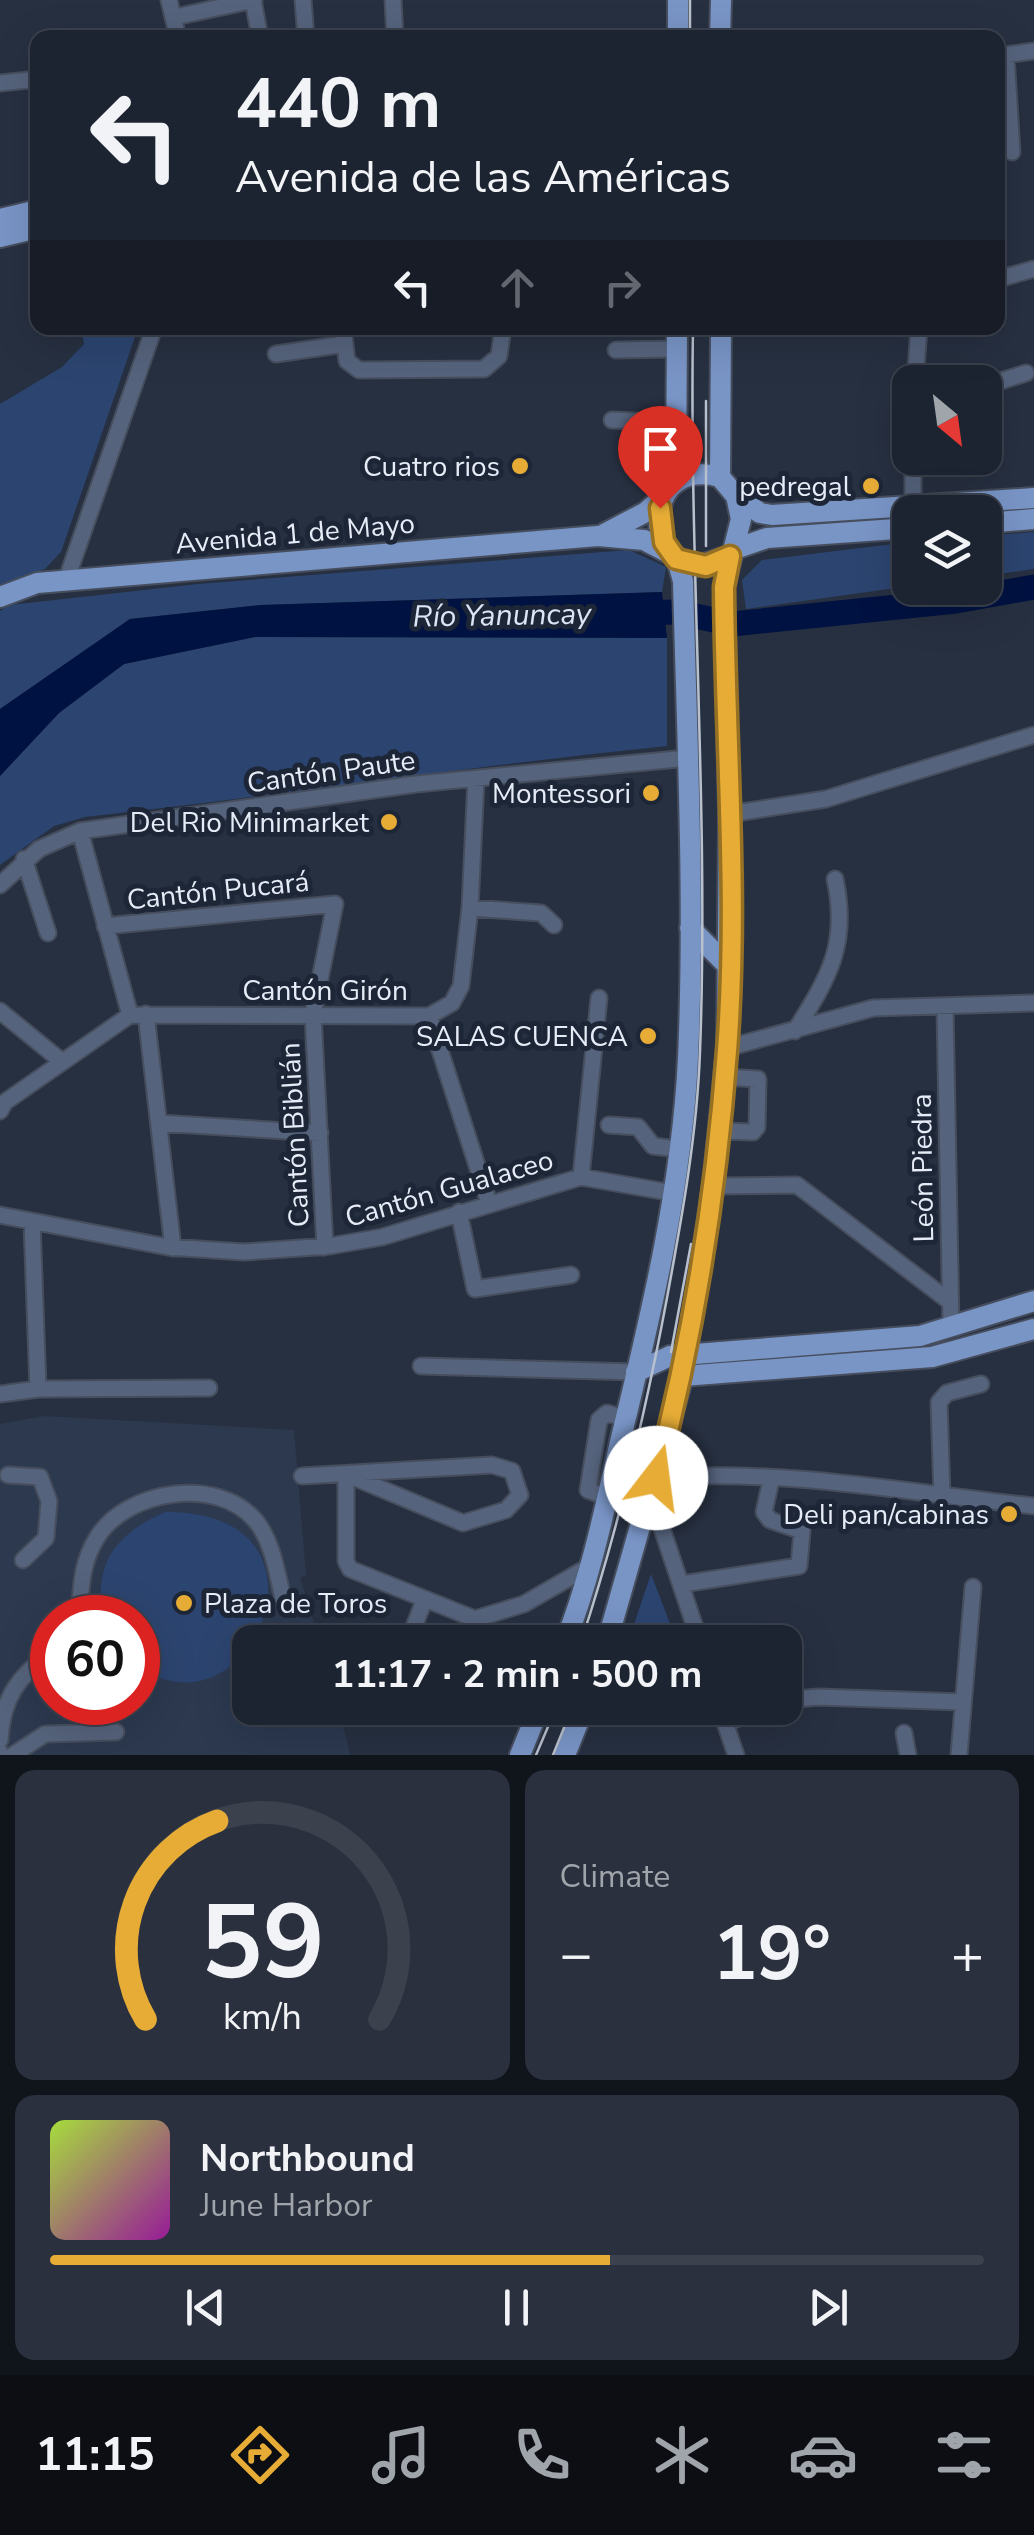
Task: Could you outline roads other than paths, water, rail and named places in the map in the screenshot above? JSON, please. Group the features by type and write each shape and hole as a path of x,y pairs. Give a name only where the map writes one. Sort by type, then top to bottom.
{"main road":[{"path":"678,0 678,30"},
{"path":"720,30 721,0"},
{"path":"0,220 30,212"},
{"path":"0,237 30,230"},
{"path":"720,477 721,335"},
{"path":"571,1625 590,1566 636,1372 673,1193 688,1061 690,928 683,885 688,758 682,581 659,521 670,488 678,423 677,338"},
{"path":"670,488 698,473 720,477 736,496 760,513 892,518"},
{"name":"Avenida 1 de Mayo","path":"598,536 646,512 670,488"},
{"path":"613,1625 684,1366 719,1131 727,1048 728,966 724,587 741,520 736,496"},
{"path":"1002,503 1034,498"},
{"path":"1002,522 1034,519"},
{"path":"674,556 706,566 767,538 892,521"},
{"name":"Avenida 1 de Mayo","path":"0,597 37,584 66,581 598,536 644,540 674,556"},
{"path":"690,928 728,966"},
{"path":"684,1366 920,1336 1034,1301"},
{"path":"636,1372 670,1356 684,1366 932,1357 1034,1329"},
{"path":"520,1755 532,1725"},
{"path":"565,1755 577,1725"}],"street":[{"path":"169,0 177,30"},
{"path":"175,18 254,0 259,30"},
{"path":"303,0 305,30"},
{"path":"393,0 395,30"},
{"path":"1005,56 1034,51"},
{"path":"0,83 30,80"},
{"path":"1005,85 1012,152"},
{"path":"1005,277 1034,269"},
{"path":"66,581 152,335"},
{"path":"276,354 344,336 347,361 359,370 484,368 499,356 502,335"},
{"path":"917,365 919,335"},
{"path":"616,350 677,338"},
{"path":"1002,381 1026,373"},
{"path":"612,420 678,423"},
{"path":"729,814 826,799 1034,735"},
{"name":"Cantón Paute","path":"0,885 24,859 80,831 476,778 688,758"},
{"name":"Cantón Girón","path":"138,1015 429,1016 450,1005 459,993 470,908 476,778"},
{"path":"80,831 106,926 138,1015 159,1123 173,1248"},
{"path":"24,859 48,934"},
{"path":"795,1031 828,977 839,940 843,916 835,879"},
{"name":"Cantón Pucará","path":"106,926 335,904"},
{"name":"Cantón Biblián","path":"325,1246 313,1014 335,904"},
{"path":"470,908 541,914 554,924"},
{"path":"580,1177 600,998"},
{"path":"727,1048 873,1008 945,1009 1034,1002"},
{"name":"León Piedra","path":"945,1009 951,1326"},
{"path":"0,1011 60,1060"},
{"path":"0,1111 5,1102 60,1060 138,1015"},
{"path":"429,1016 489,1203"},
{"path":"719,1131 752,1132 757,1127 758,1079 724,1076"},
{"path":"159,1123 320,1132"},
{"path":"608,1125 638,1127 652,1146 678,1149"},
{"name":"Cantón Gualaceo","path":"0,1216 173,1248 244,1252 382,1237 580,1177 673,1193"},
{"path":"713,1186 797,1185 949,1302"},
{"path":"459,1212 475,1289 570,1275"},
{"path":"32,1222 38,1389"},
{"path":"421,1366 636,1372"},
{"path":"942,1496 939,1402 947,1394 981,1384"},
{"path":"0,1394 38,1389 209,1388"},
{"path":"302,1476 492,1466 512,1470 520,1494 506,1510 463,1524 346,1474"},
{"path":"346,1474 346,1561 350,1569 424,1601 470,1618 482,1618 524,1604 590,1566"},
{"path":"682,1584 799,1566 802,1531 770,1520 764,1512 763,1474"},
{"path":"695,1625 653,1487 763,1474 1034,1506"},
{"path":"8,1475 40,1477 49,1500 46,1538 24,1560"},
{"path":"81,1595 84,1564 108,1523 133,1506 159,1497 194,1495 228,1500 254,1520 269,1550 285,1607"},
{"path":"553,1585 568,1588 579,1601"},
{"path":"960,1755 973,1587"},
{"path":"415,1625 424,1601"},
{"path":"0,1740 9,1694 30,1667"},
{"path":"802,1697 962,1702"},
{"path":"726,1725 736,1755"},
{"path":"12,1755 44,1734 116,1732"},
{"path":"904,1733 908,1755"}],"water":[{"path":"662,592 667,638 255,637 124,664 59,713 0,776 0,709 130,619 261,605"}],"waterway":[{"name":"Río Yanuncay","path":"633,613 677,612 732,624 956,601 1034,587"}],"tram line":[{"path":"690,0 690,30"},
{"path":"586,1625 619,1515 667,1298 698,1083 702,871 693,335"},
{"path":"706,401 706,546"},
{"path":"671,1352 691,1244"},
{"path":"536,1755 549,1725"},
{"path":"553,1755 565,1725"}],"place":[{"name":"Cuatro rios","path":"520,466"},
{"name":"pedregal","path":"871,486"},
{"name":"Montessori","path":"651,793"},
{"name":"Del Rio Minimarket","path":"389,822"},
{"name":"SALAS CUENCA","path":"648,1036"},
{"name":"Deli pan/cabinas","path":"1009,1514"},
{"name":"Plaza de Toros","path":"184,1603"}]}
